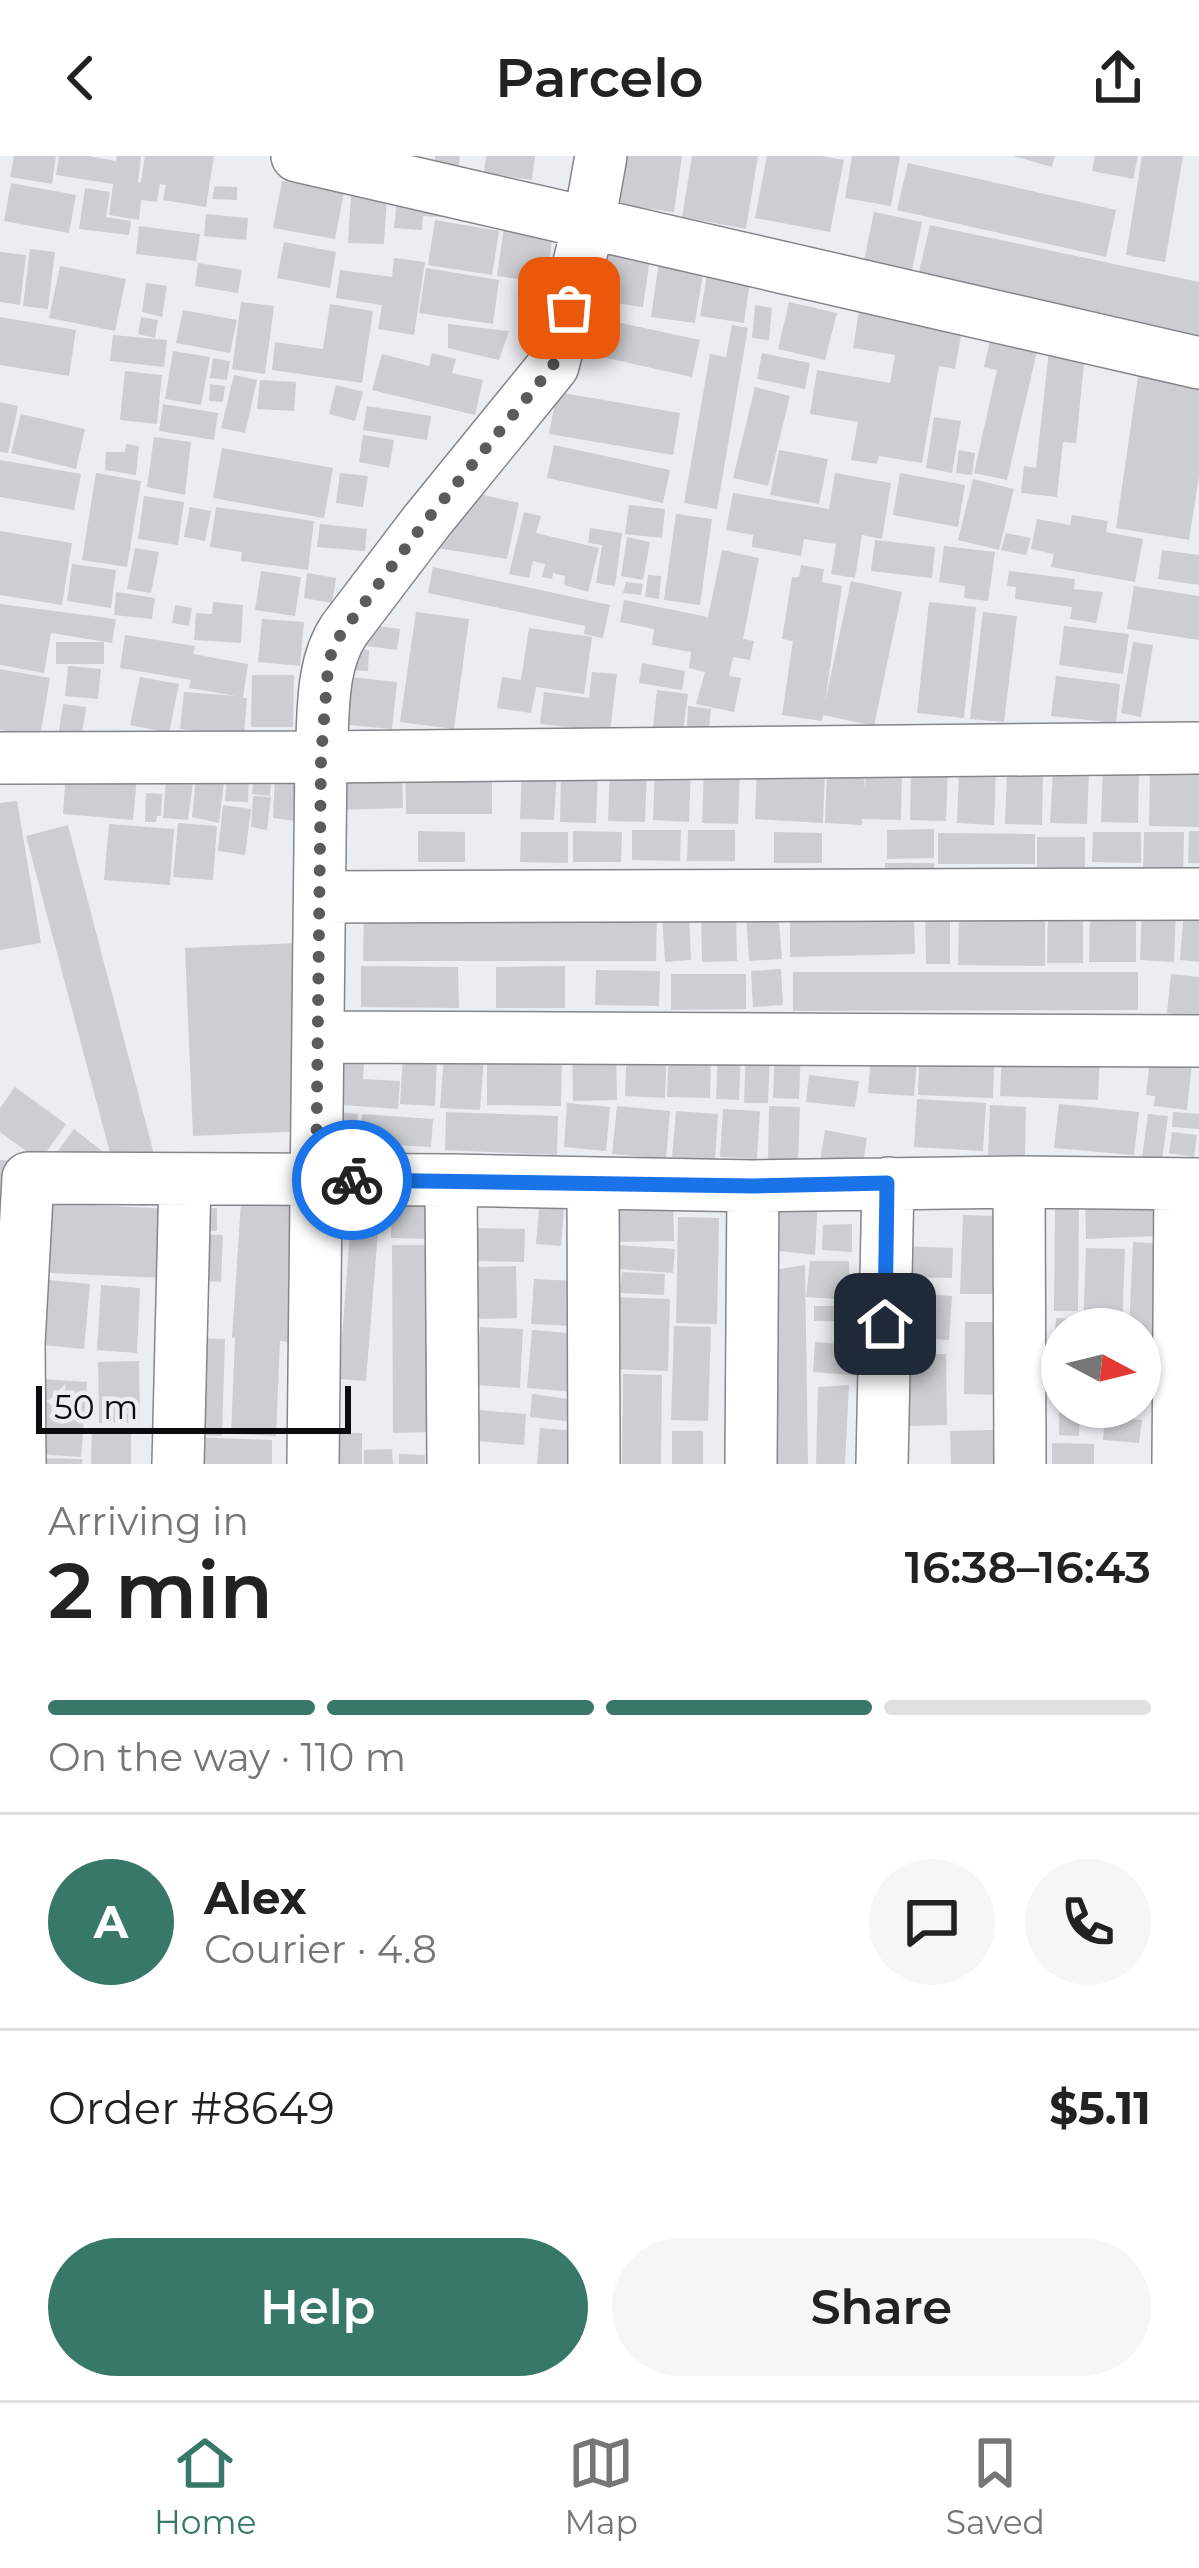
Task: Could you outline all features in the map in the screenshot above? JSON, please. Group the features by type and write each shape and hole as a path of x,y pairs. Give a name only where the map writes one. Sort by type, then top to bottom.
{"street":[{"path":"297,156 1199,363"},
{"path":"313,1464 321,758 328,668 333,646 426,521 553,366 601,156"},
{"path":"0,758 1199,748"},
{"path":"320,897 1199,894"},
{"path":"318,1036 1199,1041"},
{"path":"20,1464 28,1178 753,1186 1189,1184 1178,1464"},
{"path":"178,1464 184,1179"},
{"path":"452,1180 453,1464"},
{"path":"1019,1182 1020,1464"},
{"path":"592,1183 594,1464"},
{"path":"882,1464 887,1183"},
{"path":"751,1464 753,1186"}],"building":[{"path":"14,156 56,156 52,184 10,177"},
{"path":"59,156 116,161 117,156 141,156 141,182 145,156 214,156 206,207 163,200 166,185 160,184 157,202 141,200 139,220 109,215 113,184 56,175"},
{"path":"435,156 460,156 457,175 433,171"},
{"path":"486,156 535,156 532,180 484,173"},
{"path":"613,156 682,156 674,212 606,203"},
{"path":"692,156 758,156 746,229 682,217"},
{"path":"767,156 844,160 830,232 755,218"},
{"path":"852,156 900,156 891,206 845,198"},
{"path":"1013,156 1055,156 1052,167"},
{"path":"1095,156 1138,156 1133,179 1092,171"},
{"path":"1142,156 1183,156 1165,262 1126,255"},
{"path":"908,163 1116,210 1106,257 897,210"},
{"path":"282,181 344,192 335,239 273,228"},
{"path":"11,183 76,195 69,233 4,221"},
{"path":"215,186 237,187 237,200 212,199"},
{"path":"85,188 110,192 106,217 131,221 129,235 79,229"},
{"path":"351,195 387,197 384,244 348,243"},
{"path":"397,199 443,205 441,217 423,216 422,230 394,228"},
{"path":"874,212 922,222 912,270 864,261"},
{"path":"206,214 248,218 246,240 204,236"},
{"path":"435,220 499,231 492,275 428,265"},
{"path":"505,220 554,226 546,283 497,276"},
{"path":"930,225 1199,282 1199,337 918,276"},
{"path":"139,226 200,234 196,261 136,254"},
{"path":"284,242 336,252 330,288 277,278"},
{"path":"30,249 55,252 48,309 23,306"},
{"path":"587,249 650,258 643,307 580,298"},
{"path":"0,252 26,255 20,305 0,302"},
{"path":"394,258 425,262 414,335 378,329 382,305 336,298 340,270 392,277"},
{"path":"659,262 704,268 695,323 651,317"},
{"path":"198,263 242,270 238,293 195,286"},
{"path":"60,266 126,279 115,331 49,318"},
{"path":"426,268 499,280 493,324 419,313"},
{"path":"707,274 750,281 744,323 700,316"},
{"path":"146,283 167,286 162,317 142,312"},
{"path":"241,302 274,306 265,374 232,369"},
{"path":"789,302 837,313 825,360 778,349"},
{"path":"330,304 373,311 362,383 272,370 275,342 323,349"},
{"path":"755,305 772,308 769,340 752,338"},
{"path":"183,310 237,320 230,353 176,343"},
{"path":"859,311 962,330 955,369 939,366 922,463 879,456 877,464 851,460 858,422 810,414 817,370 890,383 895,355 853,348"},
{"path":"579,314 700,340 692,377 571,350"},
{"path":"0,317 76,330 69,376 0,365"},
{"path":"141,317 158,320 155,338 138,334"},
{"path":"448,324 509,331 499,360 448,348"},
{"path":"732,325 748,328 717,509 684,503 710,354 726,357"},
{"path":"113,335 167,340 164,367 110,361"},
{"path":"991,336 1038,347 1007,480 974,473 997,370 984,367"},
{"path":"1049,350 1085,354 1076,443 1063,442 1057,497 1021,493 1024,466 1036,468"},
{"path":"173,351 210,357 201,405 165,399"},
{"path":"432,353 456,359 452,373 483,380 475,415 372,390 382,354 429,366"},
{"path":"762,353 810,363 805,389 757,379"},
{"path":"213,358 230,361 227,380 210,378"},
{"path":"1139,370 1199,380 1199,476 1189,540 1116,528"},
{"path":"125,371 162,375 157,424 120,420"},
{"path":"234,375 257,380 245,433 221,428"},
{"path":"260,380 296,382 294,411 257,409"},
{"path":"210,384 225,386 223,402 209,401"},
{"path":"336,385 363,392 355,421 329,414"},
{"path":"755,387 790,396 768,486 733,478"},
{"path":"557,392 680,413 673,455 549,434"},
{"path":"0,402 18,406 8,453 0,452"},
{"path":"163,404 218,413 214,440 159,431"},
{"path":"367,406 431,416 427,440 363,430"},
{"path":"21,414 85,429 76,469 11,453"},
{"path":"934,417 961,421 952,473 926,468"},
{"path":"363,435 394,440 389,468 359,462"},
{"path":"154,437 191,442 185,495 147,487"},
{"path":"126,444 139,446 136,475 105,470 106,452 125,452"},
{"path":"554,445 670,470 663,503 547,478"},
{"path":"222,448 333,468 324,518 213,498"},
{"path":"779,450 828,459 819,504 770,495"},
{"path":"959,450 975,453 972,475 956,473"},
{"path":"0,460 81,474 74,510 0,497"},
{"path":"96,473 141,481 127,567 82,560"},
{"path":"340,473 368,476 363,507 336,503"},
{"path":"835,473 891,483 882,539 862,535 855,578 831,574 836,544 804,539 801,556 752,547 753,535 726,530 733,493 829,509"},
{"path":"900,473 965,485 958,527 893,515"},
{"path":"973,479 1014,489 999,550 958,540"},
{"path":"465,491 519,503 507,559 430,547"},
{"path":"144,496 184,502 178,545 138,539"},
{"path":"629,505 665,509 662,538 625,534"},
{"path":"190,507 211,511 205,541 184,537"},
{"path":"216,507 314,521 308,570 241,561 242,552 210,547"},
{"path":"524,512 541,516 536,533 599,548 588,592 564,585 565,576 542,577 545,564 533,561 529,578 509,574"},
{"path":"676,514 712,519 700,605 664,600"},
{"path":"1072,515 1108,521 1106,532 1143,539 1135,582 1051,567 1054,554 1031,549 1037,519 1070,525"},
{"path":"320,524 367,529 365,551 317,547"},
{"path":"590,528 622,533 615,586 596,583 602,545 588,543"},
{"path":"0,531 72,543 62,605 0,595"},
{"path":"1006,533 1031,538 1026,555 1001,550"},
{"path":"627,537 650,542 643,580 621,576"},
{"path":"875,540 935,547 932,578 871,571"},
{"path":"944,546 995,552 988,601 964,598 965,586 939,582"},
{"path":"135,548 159,552 151,593 127,589"},
{"path":"722,550 759,558 743,639 754,641 750,660 733,657 729,676 741,678 734,712 696,704 705,672 689,668 691,652 652,645 654,629 620,622 624,600 708,617"},
{"path":"1162,550 1199,555 1199,585 1158,579"},
{"path":"72,564 116,570 111,608 67,601"},
{"path":"801,565 824,569 822,582 842,586 825,702 851,581 902,592 874,726 823,715 822,721 782,715 793,641 782,639 792,577 799,577"},
{"path":"433,567 610,605 603,638 584,634 585,626 428,593"},
{"path":"261,571 301,577 295,616 255,610"},
{"path":"1009,571 1075,579 1074,589 1103,592 1096,623 1070,619 1072,607 1015,599 1016,587 1007,586"},
{"path":"307,573 336,578 332,603 304,598"},
{"path":"648,575 661,576 659,599 645,597"},
{"path":"626,582 643,584 641,595 623,593"},
{"path":"1134,586 1199,596 1199,640 1127,629"},
{"path":"116,592 155,598 152,619 114,615"},
{"path":"213,602 243,605 241,643 194,640 196,613 212,614"},
{"path":"929,602 976,607 964,718 917,713"},
{"path":"0,604 116,619 112,643 51,633 44,673 0,665"},
{"path":"175,605 192,608 189,626 172,623"},
{"path":"416,612 469,619 454,729 400,722"},
{"path":"983,612 1017,616 1004,722 970,719"},
{"path":"262,619 304,622 300,666 258,662"},
{"path":"361,624 400,629 397,650 358,645"},
{"path":"1064,626 1129,634 1123,674 1059,665"},
{"path":"529,628 592,637 584,694 536,687 531,713 497,708 502,677 521,680"},
{"path":"125,635 195,646 193,654 248,664 244,736 180,729 184,692 236,696 189,688 191,680 120,668"},
{"path":"56,642 104,642 104,664 56,664"},
{"path":"1133,642 1153,645 1141,717 1121,713"},
{"path":"346,648 369,650 368,671 344,670"},
{"path":"642,663 685,671 682,690 639,683"},
{"path":"68,666 101,669 98,699 65,696"},
{"path":"0,669 50,678 40,737 0,730"},
{"path":"592,672 617,674 610,732 540,724 544,692 589,698"},
{"path":"252,675 294,675 293,727 251,727"},
{"path":"341,676 397,682 392,729 336,724"},
{"path":"1056,676 1120,684 1116,723 1051,716"},
{"path":"140,677 179,684 169,733 130,725"},
{"path":"657,690 688,694 683,732 653,728"},
{"path":"63,704 86,707 82,734 59,731"},
{"path":"688,706 711,709 709,728 687,726"},
{"path":"492,765 492,814 406,814 405,766"},
{"path":"757,766 825,770 823,823 755,819"},
{"path":"866,766 902,767 901,820 825,823 827,770 864,772 865,790"},
{"path":"655,767 691,768 689,822 653,820"},
{"path":"911,767 948,768 946,821 910,820"},
{"path":"610,768 647,770 645,822 608,821"},
{"path":"1103,768 1139,769 1138,823 1101,822"},
{"path":"402,769 403,808 336,810 336,770"},
{"path":"522,769 557,771 554,820 520,819"},
{"path":"561,769 598,770 596,823 560,822"},
{"path":"704,770 740,771 738,824 702,823"},
{"path":"959,770 996,771 994,825 957,823"},
{"path":"1007,770 1043,771 1042,825 1005,824"},
{"path":"1053,770 1089,771 1087,824 1050,823"},
{"path":"1150,770 1199,772 1199,827 1149,826"},
{"path":"66,771 137,777 133,820 63,814"},
{"path":"254,771 272,773 270,796 252,794"},
{"path":"227,774 249,776 248,802 225,801"},
{"path":"275,776 298,778 296,821 273,818"},
{"path":"196,778 224,782 219,823 192,817"},
{"path":"166,779 193,783 188,820 163,818"},
{"path":"146,793 162,794 161,816 156,822 145,822"},
{"path":"253,796 271,797 267,830 251,827"},
{"path":"17,801 41,943 0,950 0,803"},
{"path":"223,805 251,809 245,855 218,851"},
{"path":"178,823 217,826 213,880 173,877"},
{"path":"109,824 174,829 170,885 104,880"},
{"path":"68,825 155,1158 114,1168 26,836"},
{"path":"934,829 934,858 887,859 887,830"},
{"path":"632,830 681,830 680,861 632,860"},
{"path":"688,830 735,830 735,861 687,861"},
{"path":"418,831 465,832 465,862 418,862"},
{"path":"573,831 622,832 621,862 573,862"},
{"path":"1189,831 1199,831 1199,863 1188,863"},
{"path":"521,832 568,832 568,863 520,862"},
{"path":"774,832 822,833 822,863 774,863"},
{"path":"1093,832 1141,832 1141,863 1092,862"},
{"path":"1144,832 1184,832 1183,879 1143,878"},
{"path":"938,833 1035,834 1035,864 938,864"},
{"path":"1037,837 1085,837 1085,868 1037,867"},
{"path":"885,863 934,863 934,885 885,886"},
{"path":"925,905 950,905 950,964 926,964"},
{"path":"959,909 1045,910 1045,966 958,965"},
{"path":"1142,909 1176,910 1174,962 1140,960"},
{"path":"778,910 782,959 749,961 746,913"},
{"path":"1083,910 1083,963 1047,963 1048,911"},
{"path":"1184,910 1199,911 1199,962 1180,960"},
{"path":"914,911 915,954 790,957 790,914"},
{"path":"1136,911 1136,962 1089,962 1090,912"},
{"path":"689,912 691,960 665,962 662,913"},
{"path":"736,912 737,961 702,962 701,913"},
{"path":"364,913 657,913 656,961 363,961"},
{"path":"297,943 305,1131 193,1136 185,948"},
{"path":"361,966 458,967 459,1008 361,1007"},
{"path":"565,966 565,1008 496,1008 496,967"},
{"path":"781,969 783,1005 753,1007 751,971"},
{"path":"596,970 660,971 659,1006 595,1005"},
{"path":"793,972 1138,972 1138,1010 793,1011"},
{"path":"671,974 746,974 746,1009 671,1010"},
{"path":"1171,974 1199,977 1199,1017 1167,1013"},
{"path":"872,1042 918,1046 914,1096 868,1093"},
{"path":"627,1043 667,1044 665,1098 625,1096"},
{"path":"920,1043 995,1045 993,1098 918,1095"},
{"path":"333,1046 365,1048 363,1079 400,1081 398,1109 329,1104"},
{"path":"572,1046 616,1046 617,1100 573,1101"},
{"path":"775,1046 801,1048 799,1099 773,1098"},
{"path":"1002,1047 1100,1051 1098,1100 1000,1096"},
{"path":"669,1048 711,1050 710,1098 667,1097"},
{"path":"718,1050 741,1050 739,1100 716,1099"},
{"path":"746,1050 770,1051 768,1103 744,1103"},
{"path":"1151,1050 1193,1054 1187,1110 1154,1106 1155,1096 1146,1095"},
{"path":"487,1053 562,1053 561,1106 487,1105"},
{"path":"444,1054 484,1057 480,1110 440,1108"},
{"path":"403,1055 437,1057 435,1106 400,1104"},
{"path":"809,1075 859,1081 855,1107 806,1102"},
{"path":"15,1087 66,1124 40,1161 0,1132 0,1108"},
{"path":"917,1099 986,1103 983,1151 914,1147"},
{"path":"567,1103 610,1107 606,1151 564,1147"},
{"path":"1059,1104 1139,1112 1134,1155 1054,1148"},
{"path":"990,1105 1026,1107 1025,1156 988,1155"},
{"path":"617,1106 670,1111 666,1159 612,1154"},
{"path":"769,1106 800,1107 798,1162 768,1161"},
{"path":"723,1109 760,1111 757,1159 720,1157"},
{"path":"676,1111 718,1114 715,1160 672,1157"},
{"path":"335,1112 358,1114 354,1156 331,1154"},
{"path":"446,1112 558,1116 557,1155 445,1150"},
{"path":"1173,1112 1199,1114 1199,1129 1172,1127"},
{"path":"362,1114 433,1119 431,1147 360,1143"},
{"path":"1148,1114 1168,1116 1162,1160 1142,1158"},
{"path":"74,1129 107,1155 48,1164"},
{"path":"825,1130 867,1138 862,1169 820,1162"},
{"path":"1172,1132 1197,1135 1194,1157 1169,1153"},
{"path":"0,1160 12,1161 0,1246"},
{"path":"757,1193 818,1198 815,1255 753,1248"},
{"path":"1085,1200 1156,1201 1156,1236 1086,1239"},
{"path":"613,1202 673,1202 674,1241 614,1242"},
{"path":"1055,1202 1079,1202 1078,1308 1054,1308"},
{"path":"52,1203 170,1209 166,1278 49,1273"},
{"path":"241,1203 299,1207 289,1342 280,1341 276,1436 231,1434"},
{"path":"392,1203 436,1205 434,1239 391,1238"},
{"path":"352,1204 380,1206 366,1381 339,1379"},
{"path":"539,1207 564,1209 561,1246 536,1244"},
{"path":"217,1208 217,1231 188,1231 188,1209"},
{"path":"963,1215 999,1216 997,1294 960,1294"},
{"path":"678,1217 719,1218 717,1324 676,1323"},
{"path":"852,1224 852,1252 822,1250 823,1225"},
{"path":"476,1228 525,1229 524,1262 475,1261"},
{"path":"191,1234 223,1235 221,1282 189,1280"},
{"path":"1133,1242 1171,1244 1166,1339 1161,1339 1161,1308 1130,1308"},
{"path":"392,1245 431,1245 432,1432 393,1433"},
{"path":"617,1245 675,1249 673,1273 616,1269"},
{"path":"899,1246 953,1248 952,1278 898,1277"},
{"path":"1086,1248 1125,1249 1123,1308 1084,1308"},
{"path":"810,1261 849,1261 850,1300 806,1297"},
{"path":"805,1265 808,1464 761,1464 761,1272"},
{"path":"516,1266 517,1318 478,1319 478,1267"},
{"path":"622,1272 665,1274 664,1295 620,1293"},
{"path":"534,1279 575,1281 572,1326 531,1324"},
{"path":"49,1280 90,1284 84,1349 43,1345"},
{"path":"101,1285 140,1288 137,1353 97,1350"},
{"path":"896,1292 952,1296 949,1340 893,1336"},
{"path":"613,1297 670,1299 668,1371 610,1369"},
{"path":"814,1306 853,1306 853,1321 814,1321"},
{"path":"965,1322 1006,1322 1004,1395 964,1394"},
{"path":"674,1326 711,1327 708,1421 671,1420"},
{"path":"480,1327 523,1329 520,1388 475,1385"},
{"path":"532,1330 581,1334 575,1392 527,1388"},
{"path":"192,1338 225,1339 222,1436 189,1435"},
{"path":"815,1342 878,1347 876,1377 813,1372"},
{"path":"1161,1344 1172,1345 1169,1404 1161,1403"},
{"path":"909,1354 946,1354 947,1425 909,1426"},
{"path":"139,1361 140,1423 99,1423 98,1362"},
{"path":"623,1374 662,1375 661,1464 622,1464"},
{"path":"43,1379 87,1382 81,1457 37,1454"},
{"path":"849,1385 845,1464 816,1464 818,1387"},
{"path":"532,1394 576,1400 573,1422 530,1417"},
{"path":"478,1410 526,1414 524,1445 476,1441"},
{"path":"92,1428 131,1429 131,1464 91,1464"},
{"path":"540,1428 578,1431 575,1464 537,1464"},
{"path":"1059,1428 1079,1428 1079,1436 1059,1435"},
{"path":"1104,1428 1141,1428 1139,1443 1103,1440"},
{"path":"993,1430 994,1464 951,1464 950,1431"},
{"path":"672,1431 703,1431 703,1464 672,1464"},
{"path":"338,1433 362,1433 362,1464 338,1464"},
{"path":"193,1437 272,1440 272,1464 192,1464"},
{"path":"1052,1443 1094,1444 1094,1464 1052,1464"},
{"path":"392,1449 393,1464 364,1464 364,1450"},
{"path":"399,1454 425,1455 425,1464 399,1464"},
{"path":"41,1458 82,1459 82,1464 41,1464"}],"way so far":[{"path":"352,1180 316,1180 321,758 333,646 426,521 553,366 569,308"}],"route":[{"path":"352,1180 753,1186 887,1183 885,1324"}]}
